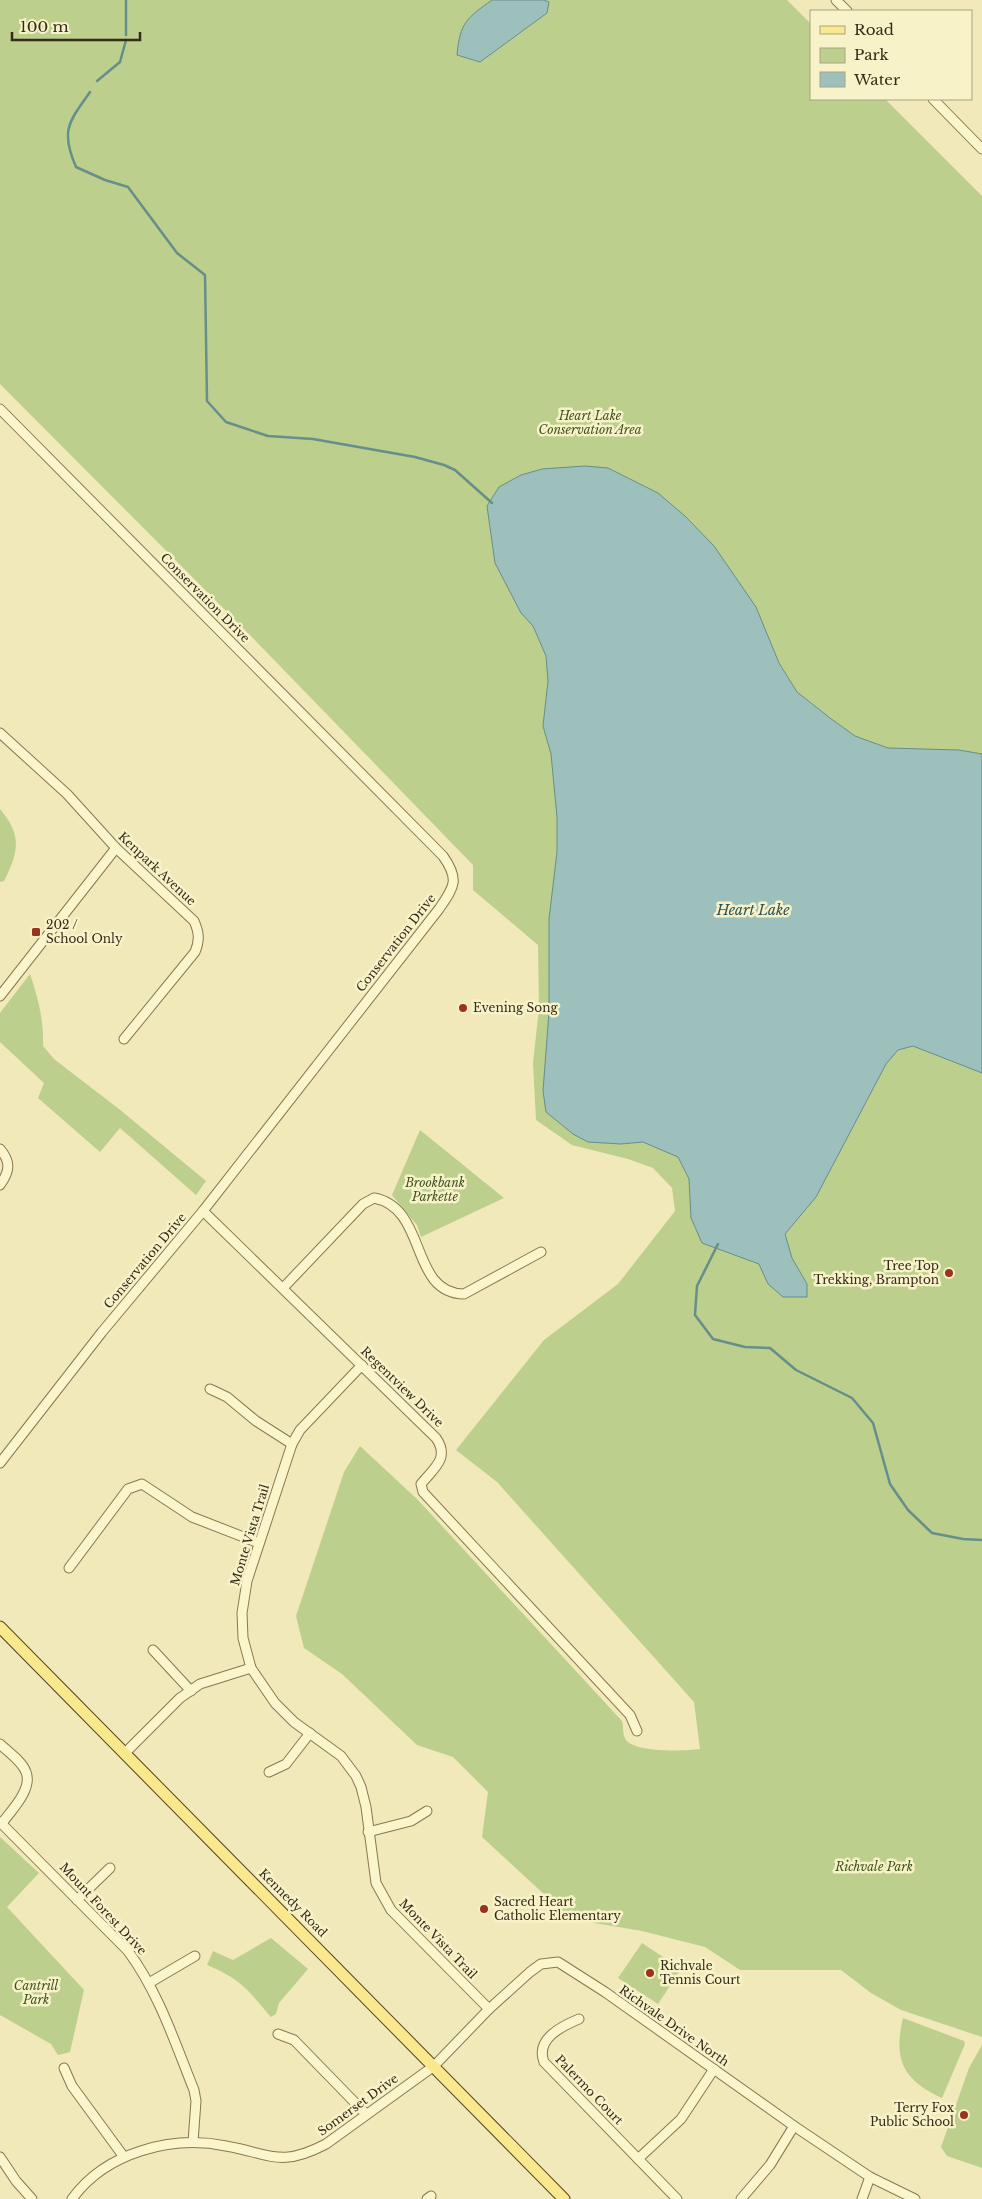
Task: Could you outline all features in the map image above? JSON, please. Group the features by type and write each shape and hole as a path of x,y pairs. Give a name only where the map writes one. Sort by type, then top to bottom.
{"main road":[{"name":"Kennedy Road","path":"0,1626 564,2199"}],"street":[{"path":"836,0 846,10"},
{"path":"934,100 982,149"},
{"name":"Conservation Drive","path":"0,409 442,856 450,866 454,877 452,891 439,909 203,1210 102,1332 0,1463"},
{"name":"Kenpark Avenue","path":"0,733 66,794 116,848 194,921 198,930 199,943 195,952 124,1040"},
{"path":"0,996 116,848"},
{"path":"0,1149 6,1156 9,1171 0,1185"},
{"path":"284,1287 363,1204 374,1198 390,1203 397,1211 416,1238 427,1270 435,1280 451,1292 464,1294 541,1252"},
{"name":"Regentview Drive","path":"203,1210 284,1287 436,1438 442,1447 442,1455 422,1484 423,1492 630,1715 637,1731"},
{"name":"Monte Vista Trail","path":"362,1365 300,1430 292,1444 247,1581 242,1613 243,1638 251,1668 275,1703 294,1722 341,1756 356,1776 366,1807 376,1883 387,1904 490,2009"},
{"path":"210,1389 227,1397 256,1421 292,1444"},
{"path":"69,1568 128,1489 142,1484 192,1516 259,1543"},
{"path":"153,1650 191,1691"},
{"path":"126,1752 180,1698 212,1679 251,1668"},
{"path":"269,1772 286,1764 310,1733"},
{"path":"0,1744 22,1765 27,1773 25,1790 1,1823"},
{"path":"368,1832 412,1821 427,1811"},
{"name":"Mount Forest Drive","path":"1,1823 128,1951 149,1983 194,2090 196,2100 193,2142"},
{"path":"78,1900 110,1868"},
{"path":"149,1983 195,1956"},
{"name":"Richvale Drive North","path":"434,2066 490,2009 540,1964 558,1962 870,2177 915,2199"},
{"name":"Palermo Court","path":"579,2019 561,2027 545,2042 541,2050 544,2062 638,2159"},
{"path":"278,2034 294,2040 366,2114"},
{"name":"Somerset Drive","path":"72,2199 80,2188 96,2175 124,2157 156,2146 193,2142 228,2146 272,2158 289,2158 308,2152 326,2144 434,2066"},
{"path":"64,2068 72,2086 124,2157"},
{"path":"677,2199 638,2159 681,2119 714,2068"},
{"path":"741,2199 770,2165 794,2126"},
{"path":"0,2157 16,2181 32,2199"},
{"path":"862,2199 870,2177"}],"green space":[{"name":"Heart Lake Conservation Area","path":"0,0 787,0 810,23 810,100 886,100 982,196 982,2037 901,2010 871,1993 841,1970 740,1970 705,1947 642,1931 571,1919 482,1837 488,1792 453,1757 417,1745 342,1674 304,1648 296,1616 344,1472 360,1446 418,1500 622,1721 626,1740 631,1744 650,1749 700,1749 694,1702 497,1482 456,1450 544,1340 618,1284 675,1211 672,1188 653,1168 628,1159 572,1145 536,1120 533,1063 539,1008 538,945 473,890 473,865 246,631 0,384"},
{"path":"0,809 12,828 16,845 13,862 4,881 0,882"},
{"path":"30,974 40,1009 43,1027 43,1046 54,1059 119,1109 206,1181 196,1195 120,1128 100,1152 38,1098 44,1083 0,1042 0,1013"},
{"name":"Brookbank Parkette","path":"420,1130 504,1198 421,1237 417,1225 392,1195"},
{"name":"Cantrill Park","path":"0,1837 39,1873 7,1907 84,1990 70,2052 58,2055 51,2044 0,2015"},
{"path":"271,1938 308,1969 279,2003 276,2014 271,2017 243,1986 207,1965 213,1951 233,1960"},
{"name":"Richvale Tennis Court","path":"642,1943 681,1969 658,2004 618,1978"},
{"path":"903,2018 964,2041 965,2044 942,2098 918,2084 904,2067 899,2046"},
{"path":"982,2045 982,2168 947,2156 941,2147 969,2068"}],"water":[{"path":"492,0 544,0 549,2 547,13 480,62 457,55 460,35 466,22"},
{"name":"Heart Lake","path":"585,466 608,468 658,493 685,516 714,546 756,607 779,663 797,692 830,718 855,736 888,748 959,750 982,754 982,1073 913,1046 898,1050 886,1064 816,1197 785,1234 792,1258 807,1284 807,1297 783,1297 768,1284 759,1264 702,1243 691,1218 689,1179 678,1157 643,1142 621,1144 588,1142 573,1134 546,1112 543,1091 549,1012 549,919 557,852 557,817 551,754 543,726 548,681 546,656 533,626 521,613 495,563 487,506 499,487 521,475 542,469"}],"waterway":[{"path":"126,0 126,35"},
{"path":"97,81 120,62 126,40"},
{"path":"90,92 72,119 69,127 68,144 76,167 105,180 128,187 177,253 205,275 207,401 226,422 268,436 313,439 415,457 444,465 455,470 492,503"},
{"path":"718,1244 697,1286 695,1315 713,1339 745,1347 770,1348 796,1370 852,1398 873,1423 890,1484 908,1510 932,1533 963,1539 982,1540"}],"place":[{"name":"202 / School Only","path":"36,932"},
{"name":"Evening Song","path":"463,1008"},
{"name":"Tree Top Trekking, Brampton","path":"949,1273"},
{"name":"Sacred Heart Catholic Elementary","path":"484,1909"},
{"name":"Richvale Tennis Court","path":"650,1973"},
{"name":"Terry Fox Public School","path":"964,2115"}],"park label":[{"name":"Richvale Park","path":"874,1867"}]}
